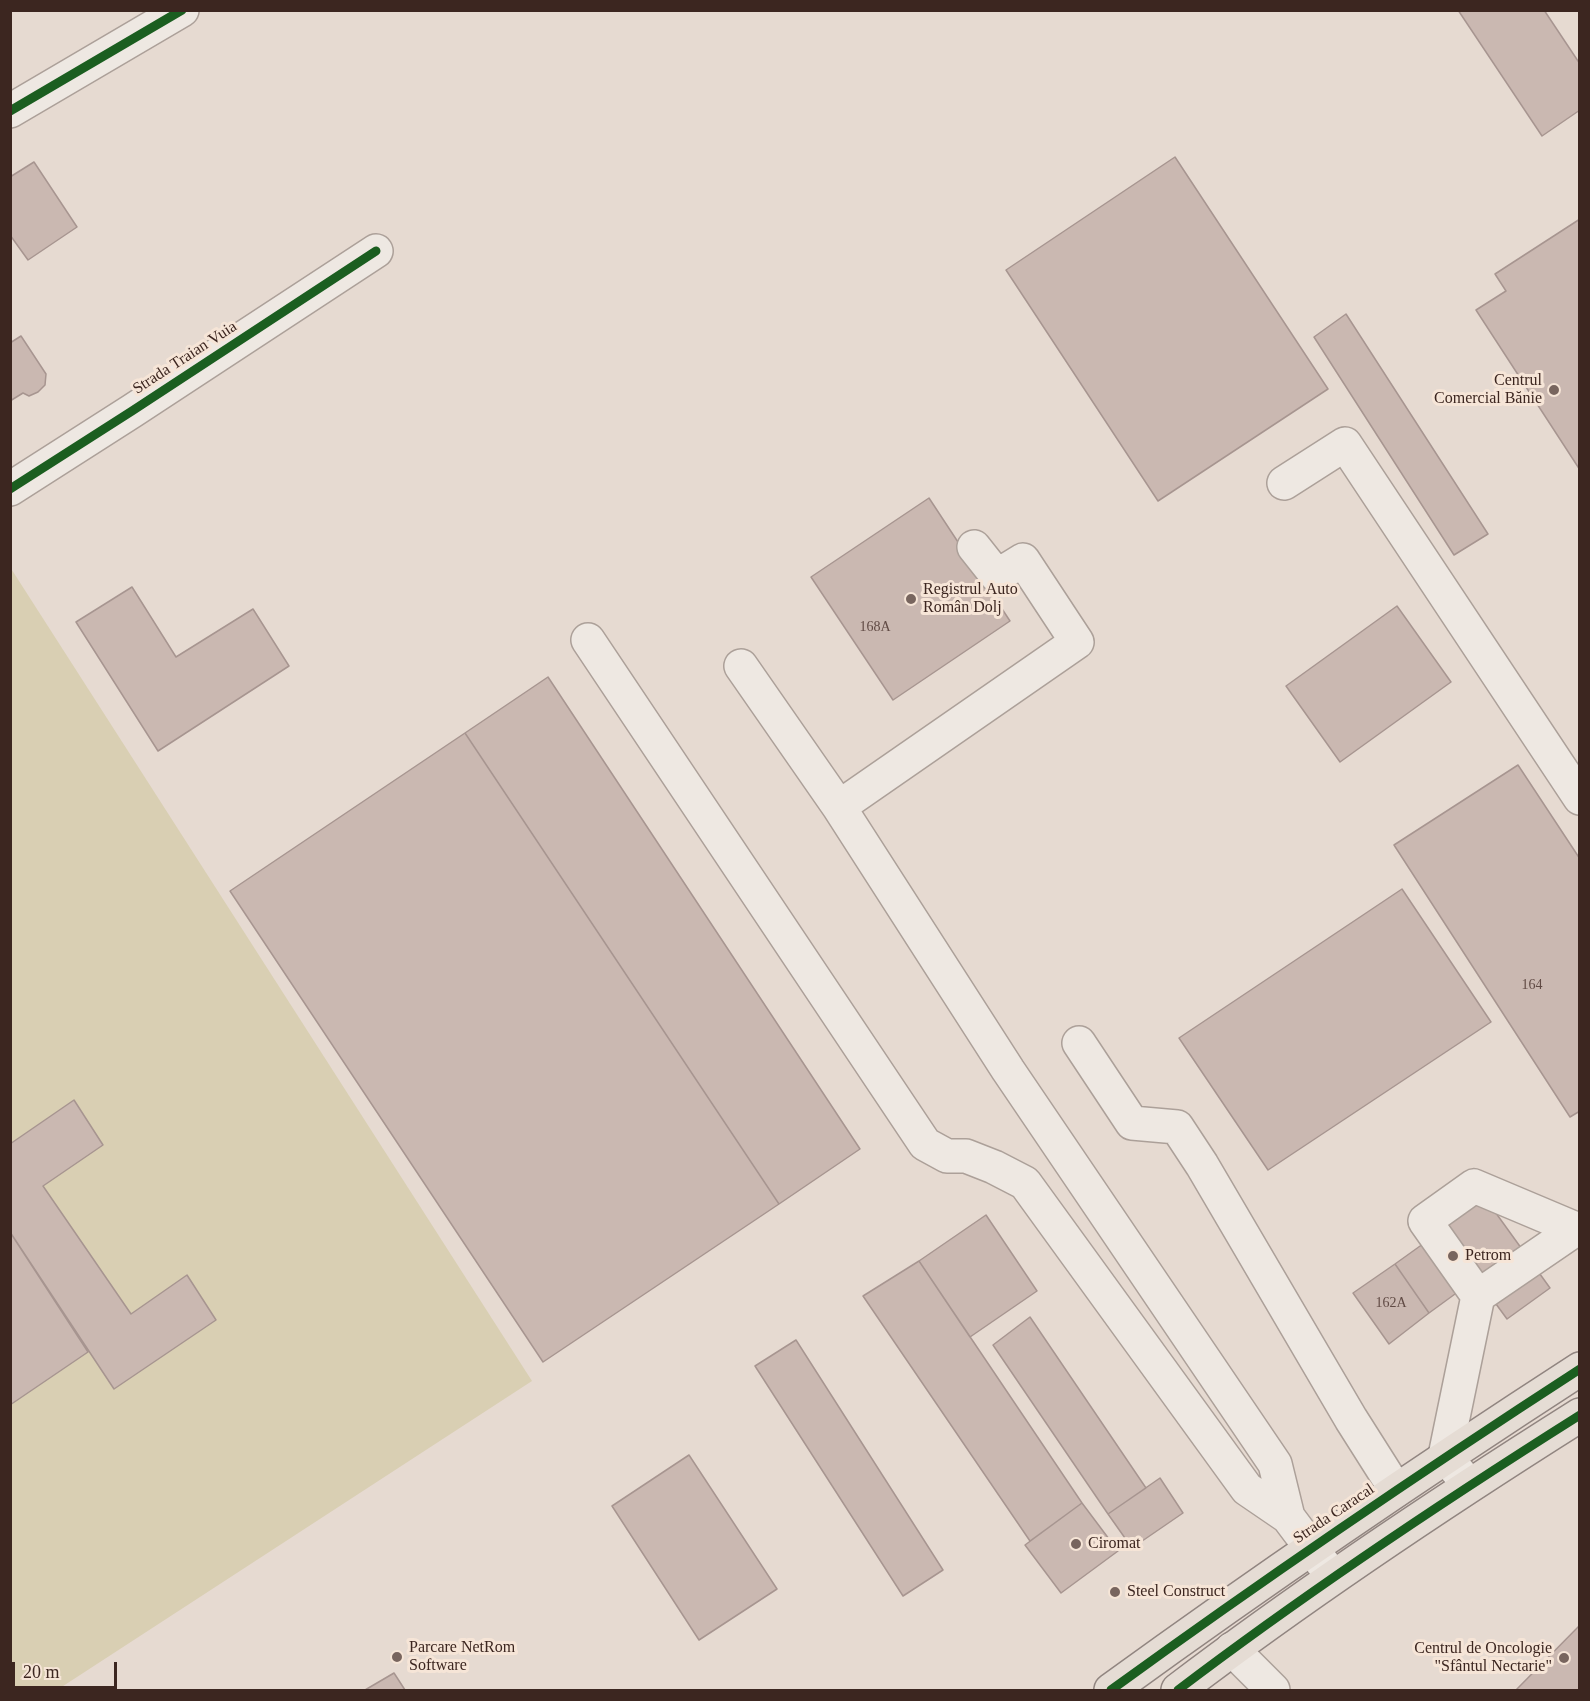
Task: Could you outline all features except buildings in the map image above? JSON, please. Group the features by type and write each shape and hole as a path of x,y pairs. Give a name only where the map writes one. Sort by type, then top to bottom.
{"main road":[{"name":"Strada Caracal","path":"1111,1690 1445,1456 1580,1369"},
{"path":"1178,1690 1333,1577 1469,1485 1580,1415"}],"street":[{"path":"10,111 182,10"},
{"name":"Strada Traian Vuia","path":"10,489 376,251"},
{"path":"1284,483 1345,444 1580,798"},
{"path":"839,807 1077,642 1023,560 997,576 974,547"},
{"path":"588,640 924,1144 947,1156 966,1156 1025,1183 1247,1489 1288,1517 1333,1577"},
{"path":"741,666 839,807 1008,1070 1275,1464 1288,1517"},
{"path":"1079,1043 1131,1123 1177,1127 1208,1175 1351,1419 1396,1490"},
{"path":"1478,1296 1425,1221 1474,1186 1578,1230"},
{"path":"1469,1485 1445,1456 1478,1296 1578,1230"},
{"path":"1232,1649 1273,1690"}],"shaded area":[{"path":"10,567 532,1381 57,1690 18,1690 10,1679"}],"cycle path":[{"path":"10,111 182,10"},
{"path":"10,489 376,251"},
{"path":"1111,1690 1343,1526 1580,1369"},
{"path":"1178,1690 1376,1548 1580,1415"}],"place":[{"name":"Centrul Comercial Bănie","path":"1554,390"},
{"name":"Registrul Auto Român Dolj","path":"911,599"},
{"name":"Petrom","path":"1453,1256"},
{"name":"Ciromat","path":"1076,1544"},
{"name":"Steel Construct","path":"1115,1592"},
{"name":"Parcare NetRom Software","path":"397,1657"},
{"name":"Centrul de Oncologie \"Sfântul Nectarie\"","path":"1564,1658"}]}
